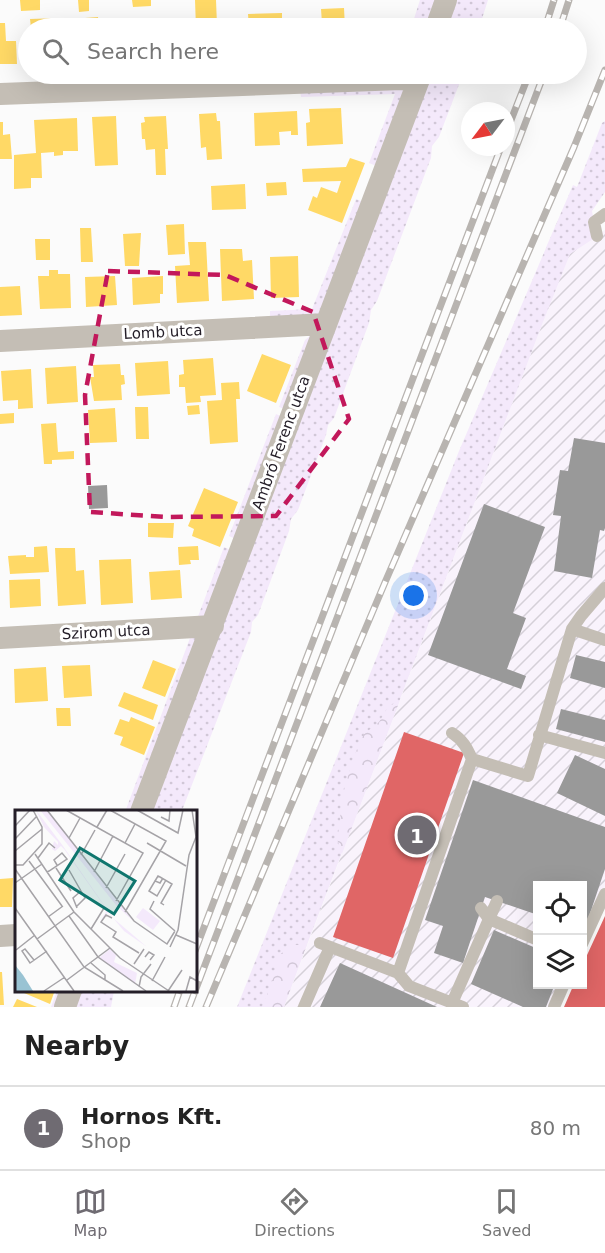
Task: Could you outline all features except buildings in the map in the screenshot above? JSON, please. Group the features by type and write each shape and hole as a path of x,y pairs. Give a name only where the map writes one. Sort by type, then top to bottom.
{"street":[{"path":"440,18 446,0"},
{"path":"0,94 267,84"},
{"name":"Ambró Ferenc utca","path":"142,810 417,84"},
{"name":"Lomb utca","path":"0,341 326,324"},
{"name":"Szirom utca","path":"0,638 213,626"},
{"path":"0,936 15,935"},
{"path":"65,1007 70,992"}],"lane":[{"path":"597,236 594,222 605,214"},
{"path":"472,759 528,776 572,629 580,616 605,588"},
{"path":"572,629 605,640"},
{"path":"398,973 472,759 466,745 459,737 452,734"},
{"path":"539,735 605,753"},
{"path":"586,935 605,894"},
{"path":"304,1007 325,945 398,973 410,986 458,1005 485,913 497,901"},
{"path":"485,913 533,938"},
{"path":"554,1007 562,989"}],"highlighted area":[{"path":"108,271 225,275 313,312 349,419 276,516 167,517 90,512 85,395"}],"shaded area":[{"path":"565,204 592,238 605,230 605,890 587,932 587,881 533,881 533,989 561,989 553,1007 284,1007 543,322 546,247"}],"green space":[{"path":"420,0 488,0 482,18 414,18"},
{"path":"339,84 459,84 439,137 432,146 431,158 377,301 371,310 369,323 334,418 328,425 298,510 291,519 289,531 258,615 252,622 251,632 183,808 182,810 126,810 224,547 240,554 244,543 229,536 276,414 289,420 292,412 279,407 305,340 312,334 270,320 270,311 312,309 356,199 371,205 384,169 369,163 395,94 301,97 300,89"},
{"path":"605,121 605,192 592,211 593,239 570,254 307,945 277,1007 237,1007 459,451 573,185 577,187 602,123"},
{"path":"400,700 342,854 337,839 341,801 353,758 364,734 379,722 388,707"},
{"path":"295,945 307,945 284,1007 262,1007 279,955"},
{"path":"57,992 114,992 111,1007 51,1007"}],"railway":[{"path":"548,18 554,0"},
{"path":"563,18 569,0"},
{"path":"206,1007 605,70"},
{"path":"515,110 525,84"},
{"path":"196,989 540,84"},
{"path":"196,948 498,156"},
{"path":"174,1007 179,992"},
{"path":"189,1007 195,992"}],"place":[{"name":"Hornos Kft.","path":"417,835"}]}
